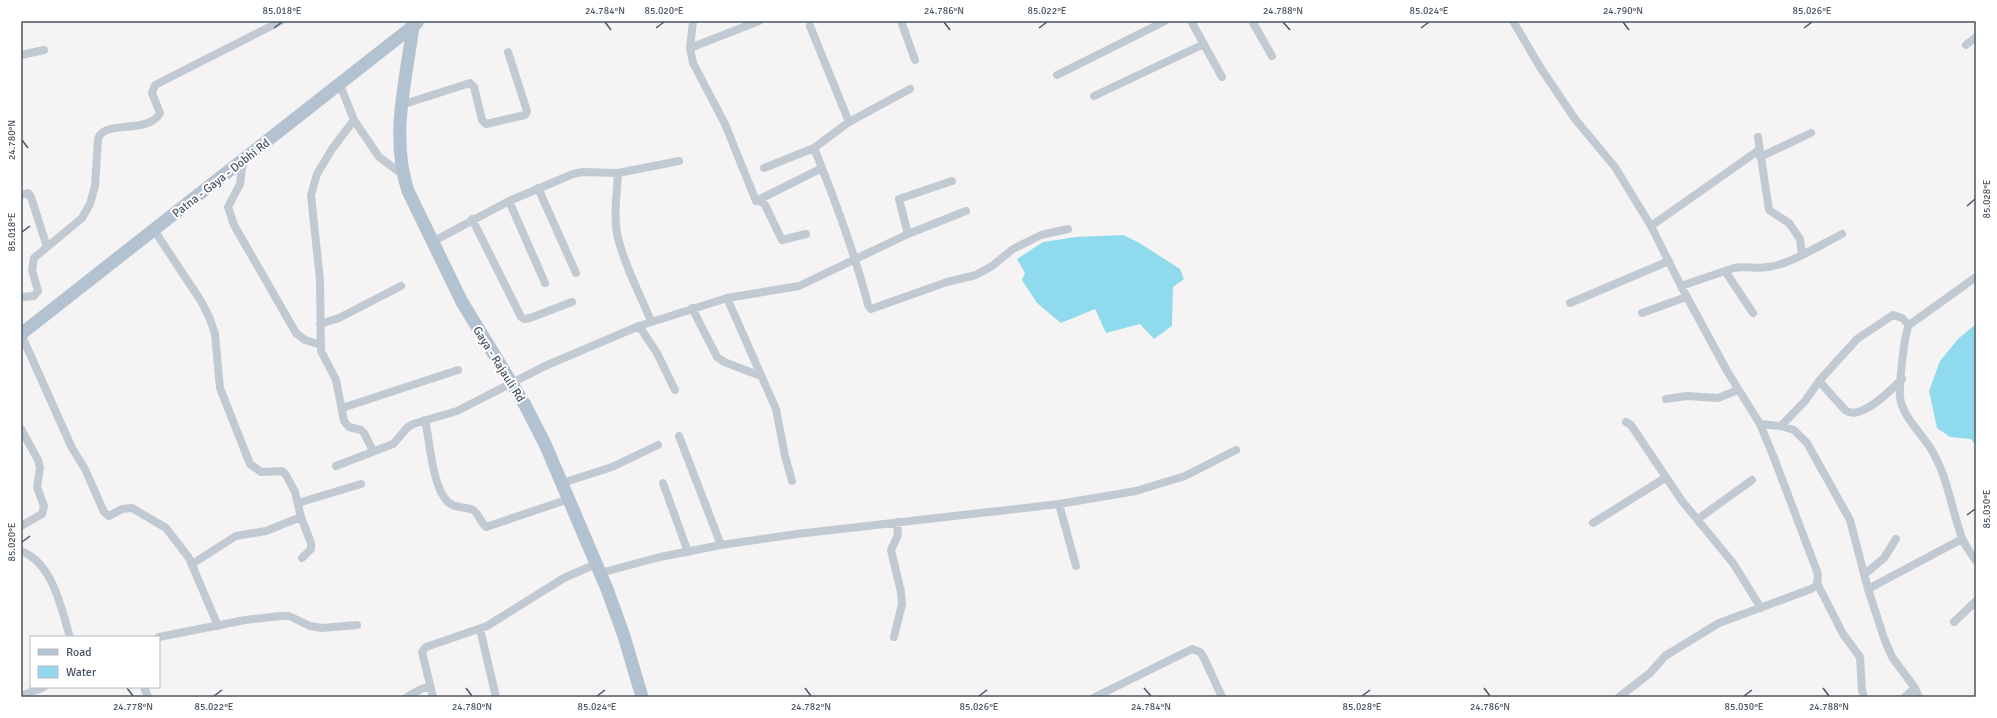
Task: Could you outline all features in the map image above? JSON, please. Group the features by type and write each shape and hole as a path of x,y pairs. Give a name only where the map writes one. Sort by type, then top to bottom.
{"main road":[{"name":"Patna - Gaya - Dobhi Rd","path":"22,332 340,85 415,23"},
{"name":"Gaya - Rajauli Rd","path":"415,23 400,105 399,137 402,174 415,208 476,328 512,384 535,424 569,499 598,569 624,636 642,697"}],"street":[{"path":"21,297 31,297 36,294 38,289 31,265 34,258 77,222 88,210 93,197 98,139 102,132 111,128 142,125 158,117 160,113 152,93 155,85 281,21"},
{"path":"693,21 690,48 693,63 725,124 754,197 758,201 764,203 782,240 806,234"},
{"path":"690,48 759,21"},
{"path":"901,21 914,60"},
{"path":"1057,75 1166,21"},
{"path":"1191,21 1222,77"},
{"path":"1252,21 1272,56"},
{"path":"1513,21 1575,118 1615,167 1651,226 1680,286 1738,390 1760,424 1818,574 1818,583 1842,634 1860,657 1862,690 1864,697"},
{"path":"810,26 849,122"},
{"path":"1966,45 1976,37"},
{"path":"1094,96 1204,44"},
{"path":"21,55 44,50"},
{"path":"400,105 470,83 474,87 482,120 486,124 525,115 527,112 508,52"},
{"path":"340,85 354,120 379,157 402,174"},
{"path":"764,168 814,148 849,122 910,89"},
{"path":"354,120 332,149 317,174 311,195 320,280 320,324 323,358 336,380 346,424 364,433 373,452"},
{"path":"1651,226 1759,153 1810,133"},
{"path":"1758,137 1759,153 1769,210 1789,223 1800,239 1802,254"},
{"path":"814,148 857,259 868,305 872,309 948,282 976,275 992,266 1013,249 1041,235 1068,229"},
{"path":"432,242 472,219 509,201 573,174 583,172 618,173 679,160"},
{"path":"243,161 240,184 228,208 234,225 296,333 305,340 321,345"},
{"path":"758,201 822,168"},
{"path":"618,173 616,218 618,237 651,322"},
{"path":"908,234 899,199 952,181"},
{"path":"538,188 576,272"},
{"path":"21,195 28,193 32,196 47,247"},
{"path":"509,201 545,283"},
{"path":"336,466 393,444 408,427 425,420 457,411 545,366 639,326 727,298 799,286 908,234 966,210"},
{"path":"472,219 521,317 524,319 530,318 572,302"},
{"path":"154,230 201,301 210,319 215,334 220,388 250,464 261,472 282,471 291,484 311,543 310,549 302,558"},
{"path":"1680,286 1742,266 1769,267 1802,254 1842,234"},
{"path":"1570,302 1669,262"},
{"path":"1725,271 1753,313"},
{"path":"1976,277 1909,325 1905,336 1900,397 1902,405 1940,465 1962,539 1976,561"},
{"path":"320,324 339,318 401,286"},
{"path":"1642,314 1686,297"},
{"path":"727,298 778,417 785,456 792,481"},
{"path":"692,308 717,357 724,362 761,376"},
{"path":"1781,426 1805,401 1819,381 1857,339 1887,318 1897,316 1909,325"},
{"path":"639,326 657,353 675,390"},
{"path":"22,332 72,448 85,469 104,512 109,516 128,507 137,509 166,528 192,564 196,578 218,626"},
{"path":"342,408 458,370"},
{"path":"1819,381 1845,410 1850,414 1854,414 1875,402 1902,379"},
{"path":"1666,399 1687,396 1718,398 1738,390"},
{"path":"425,420 437,480 444,497 448,502 457,507 474,511 486,527 569,499"},
{"path":"1626,422 1631,425 1665,478 1682,501 1733,563 1761,608"},
{"path":"1760,424 1781,426 1794,430 1807,443 1850,520 1868,589 1892,657 1915,688 1919,697"},
{"path":"21,429 38,460 40,468 38,487 44,506 42,514 21,526"},
{"path":"679,436 722,545"},
{"path":"562,483 612,466 658,445"},
{"path":"433,697 422,652 423,649 437,642 480,630 564,578 598,569 722,545 897,522 1059,504 1136,491 1186,476 1236,450"},
{"path":"1593,524 1665,478"},
{"path":"1698,519 1752,480"},
{"path":"663,483 688,552"},
{"path":"298,503 361,484"},
{"path":"1059,504 1076,566"},
{"path":"192,564 236,536 266,531 301,517"},
{"path":"894,637 902,604 901,592 891,550 898,535 897,522"},
{"path":"1865,574 1884,558 1896,539"},
{"path":"1868,589 1962,539"},
{"path":"21,551 35,558 52,583 70,636"},
{"path":"1619,697 1650,673 1665,656 1719,623 1811,589 1818,583"},
{"path":"1954,622 1976,601"},
{"path":"160,637 245,620 280,616 289,616 310,626 322,628 357,625"},
{"path":"480,630 496,697"},
{"path":"1095,697 1192,649 1200,652 1203,656 1222,697"},
{"path":"407,697 430,686"},
{"path":"21,696 41,688"},
{"path":"1905,697 1915,688"}],"water":[{"path":"1123,235 1138,242 1180,269 1184,279 1173,287 1172,326 1154,339 1140,324 1106,333 1095,309 1061,323 1037,303 1022,280 1025,273 1017,259 1043,242 1076,237"},
{"path":"1976,324 1976,446 1971,439 1950,437 1937,428 1929,391 1940,361 1958,339"}]}
